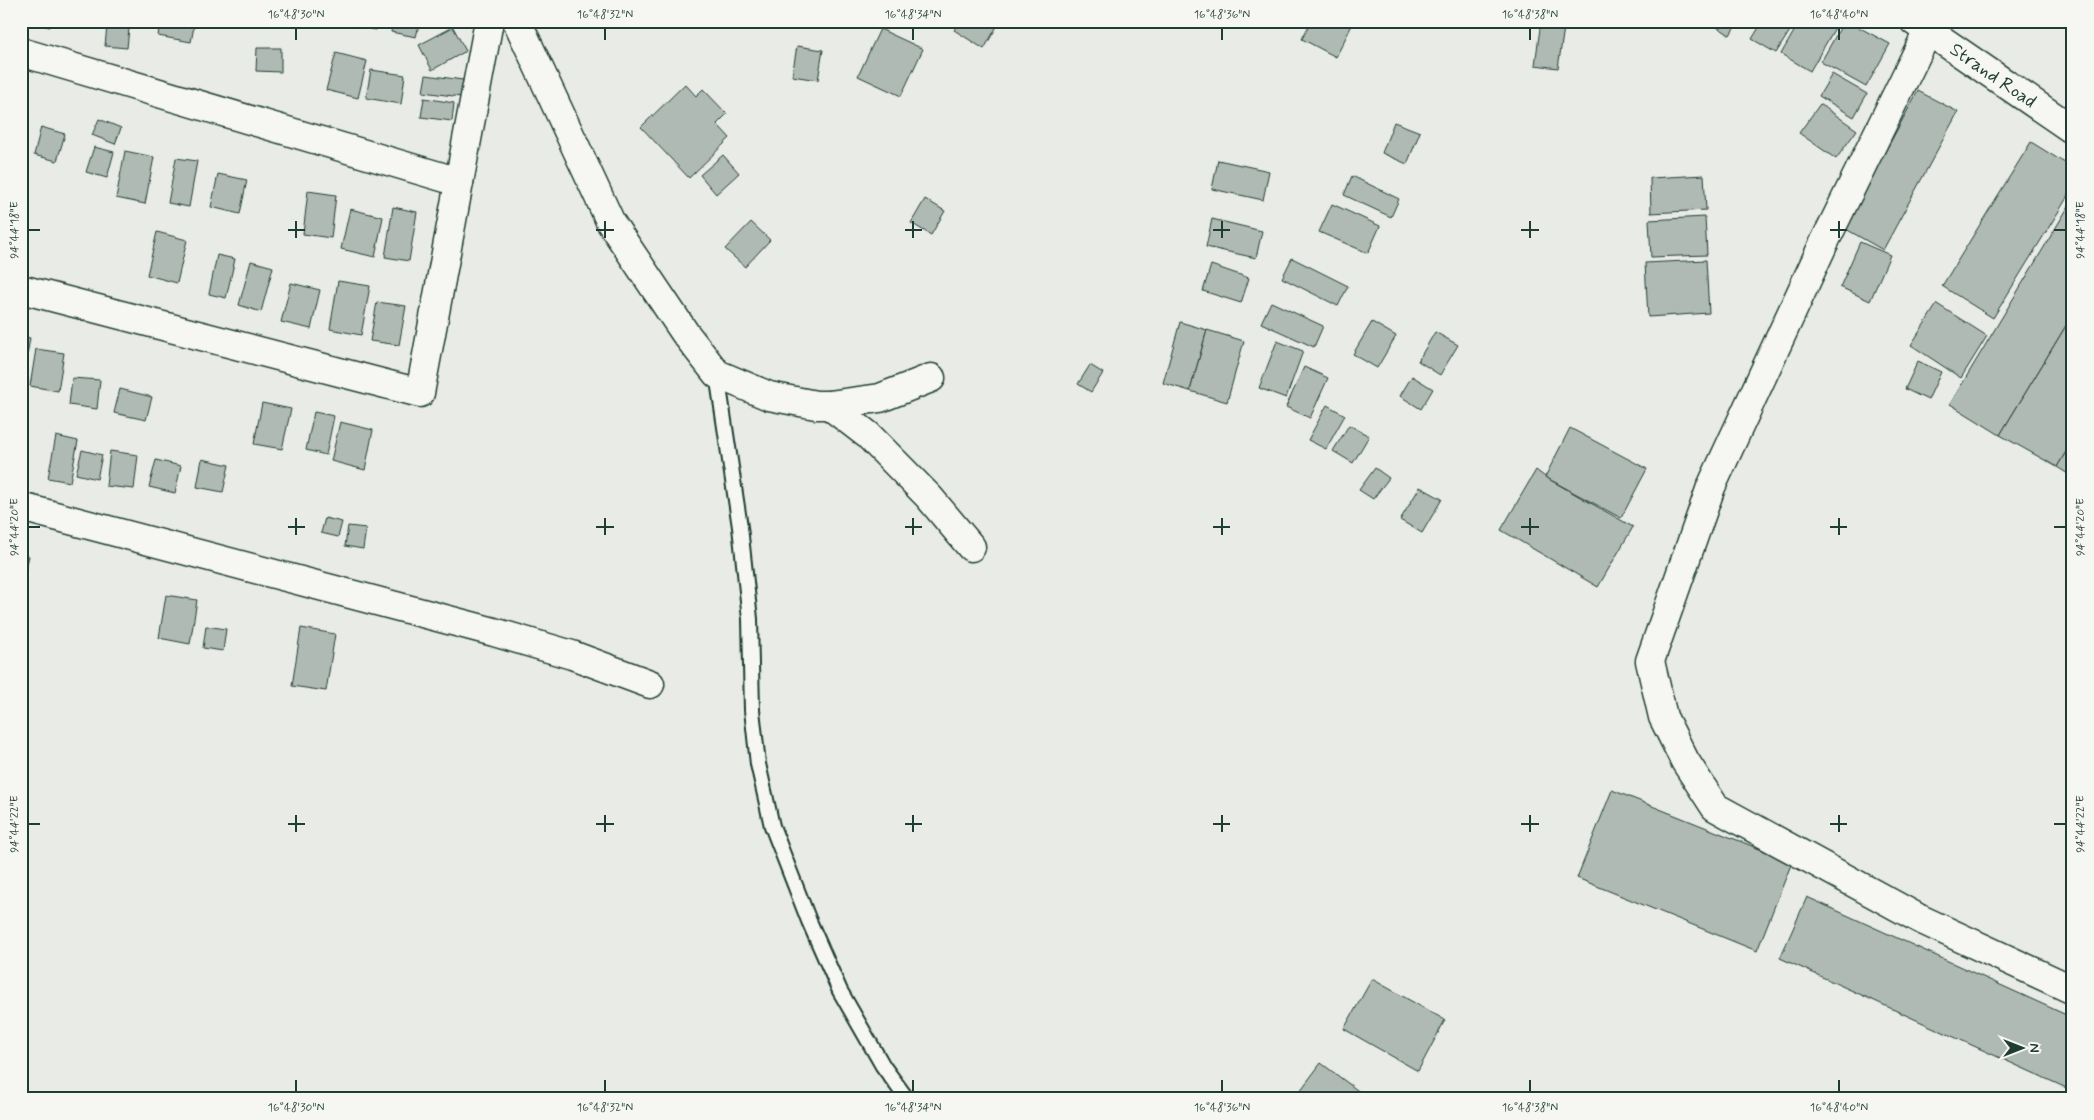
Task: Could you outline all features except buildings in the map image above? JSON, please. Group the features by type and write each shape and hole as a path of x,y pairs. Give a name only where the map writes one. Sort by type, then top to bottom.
{"street":[{"path":"21,289 420,392 489,21"},
{"path":"517,21 611,223 685,333 717,374 769,396 816,405 880,398 931,378"},
{"path":"1921,26 1823,246 1711,487 1650,662 1663,717 1685,762 1715,807 1920,919 2073,990"},
{"name":"Strand Road","path":"1921,26 2073,130"},
{"path":"21,52 460,182"},
{"path":"829,405 868,435 929,497 971,546"},
{"path":"21,507 494,632 572,655 650,684"}],"lane":[{"path":"717,374 740,527 750,619 752,710 758,764 772,826 809,921 840,991 883,1066 907,1099"}]}
